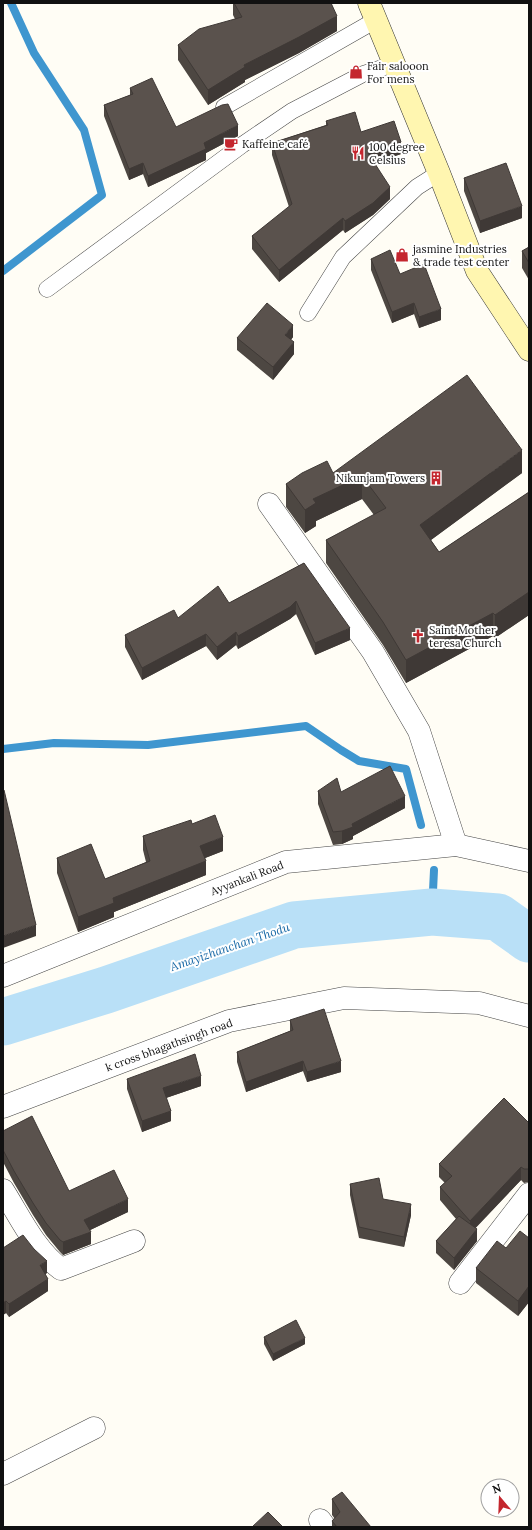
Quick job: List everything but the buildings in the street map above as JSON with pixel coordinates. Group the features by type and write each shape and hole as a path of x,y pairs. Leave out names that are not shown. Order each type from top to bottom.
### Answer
{"main road":[{"path":"372,11 439,173 477,271 529,350"}],"street":[{"path":"269,504 373,652 419,731 456,845"},
{"name":"Ayyankali Road","path":"3,976 286,862 456,845 529,861"},
{"name":"k cross bhagathsingh road","path":"3,1106 229,1021 344,998 479,1002 529,1016"},
{"path":"3,1190 41,1250 61,1269 134,1241"},
{"path":"460,1283 529,1194"},
{"path":"3,1474 94,1428"}],"lane":[{"path":"224,107 372,11"},
{"path":"47,289 242,144 292,111 363,74 394,64"},
{"path":"308,314 343,257 417,187 439,173"}],"waterway":[{"path":"3,271 102,195 84,130 34,53 11,3"},
{"path":"3,749 54,743 148,745 306,726 359,761 406,769 421,825"},
{"path":"432,912 434,870"},
{"name":"Amayizhanchan Thodu","path":"3,1022 106,990 294,925 432,912 498,917 529,939"}],"place":[{"name":"Fair salooon For mens","path":"356,72"},
{"name":"Kaffeine café","path":"231,144"},
{"name":"100 degree Celsius","path":"358,153"},
{"name":"jasmine Industries & trade test center","path":"402,255"},
{"name":"Nikunjam Towers","path":"436,478"},
{"name":"Saint Mother teresa Church","path":"418,636"}]}
